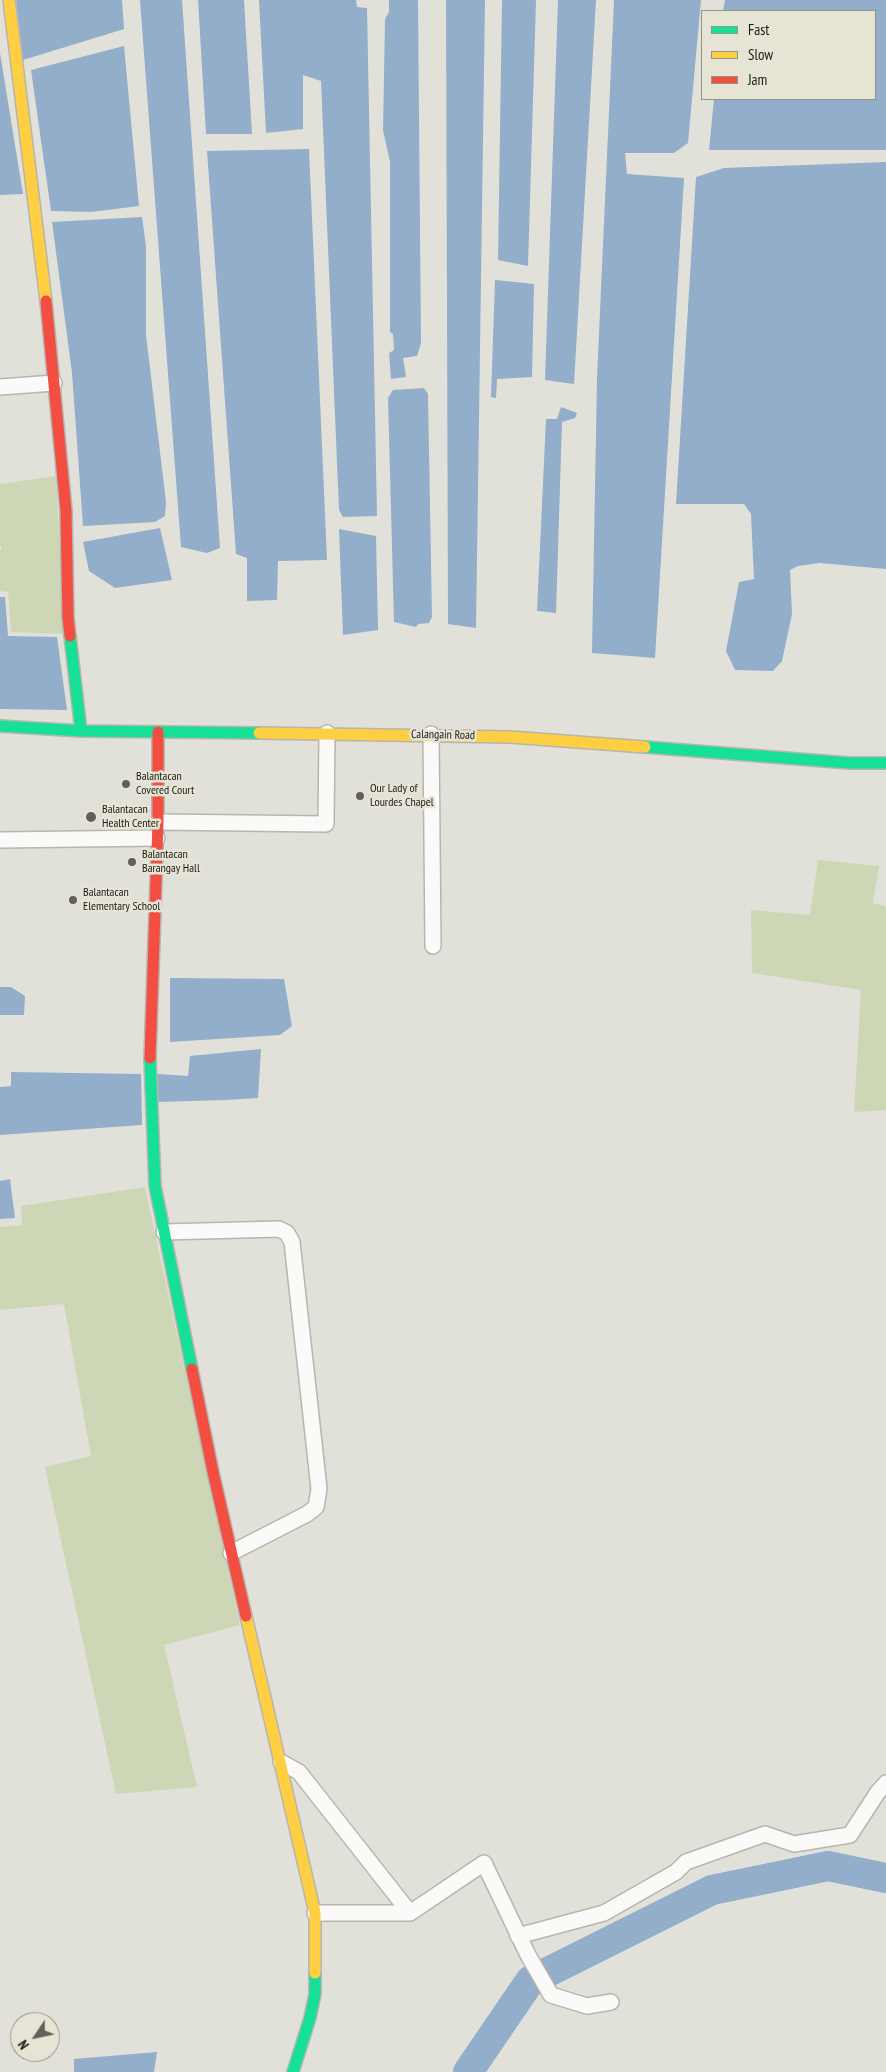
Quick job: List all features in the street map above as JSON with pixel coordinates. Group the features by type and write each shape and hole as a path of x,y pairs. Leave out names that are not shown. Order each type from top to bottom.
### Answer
{"street":[{"path":"9,0 54,382 66,510 68,617 81,731"},
{"path":"0,387 54,382"},
{"name":"Calangain Road","path":"0,726 81,731 431,734 510,737 849,763 886,763"},
{"path":"158,732 158,822 150,1056 155,1186 231,1553 281,1762 314,1913 315,1994 310,2018 293,2072"},
{"path":"158,822 326,824 327,733"},
{"path":"431,734 433,946"},
{"path":"0,840 157,838"},
{"path":"164,1232 279,1229 287,1233 292,1242 319,1489 316,1507 308,1514 231,1553"},
{"path":"281,1762 299,1772 410,1913"},
{"path":"518,1936 604,1913 676,1872 686,1862 766,1834 794,1844 850,1836 878,1792 886,1783"},
{"path":"314,1913 410,1913 484,1863 518,1936 550,1994 587,2006 611,2002"}],"green space":[{"path":"56,476 64,634 11,632 8,592 0,591 0,550 2,549 0,544 0,484"},
{"path":"818,860 879,866 873,903 886,906 886,1110 854,1112 861,990 752,973 751,910 810,915"},
{"path":"145,1187 240,1625 164,1645 197,1787 116,1794 45,1467 91,1456 64,1304 0,1310 0,1227 22,1225 21,1206"}],"water":[{"path":"16,0 122,0 124,29 23,60"},
{"path":"140,0 182,0 220,548 207,553 181,547"},
{"path":"198,0 244,0 252,134 206,134"},
{"path":"259,0 356,0 357,7 367,8 377,516 343,517 339,510 321,81 303,75 303,129 266,133"},
{"path":"389,0 418,0 421,343 417,356 403,358 406,377 391,379 389,353 394,350 393,334 390,332 390,162 383,130 385,19 389,12"},
{"path":"446,0 485,0 476,628 448,624"},
{"path":"502,0 536,0 528,266 498,260"},
{"path":"558,0 596,0 574,384 545,380"},
{"path":"614,0 701,0 688,143 674,153 625,153 627,174 684,178 655,658 592,653 597,378"},
{"path":"725,0 886,0 886,150 709,150 714,100 876,100 876,10 723,10"},
{"path":"124,46 139,206 91,212 51,211 31,70"},
{"path":"0,53 23,194 0,195"},
{"path":"309,149 327,560 278,561 277,600 247,601 247,558 236,554 207,151"},
{"path":"886,162 886,569 820,563 798,566 790,570 792,614 782,661 773,671 735,670 726,651 739,582 754,579 751,514 744,504 676,504 696,177 724,168"},
{"path":"142,217 146,246 146,335 166,502 165,516 155,522 83,526 72,373 52,222"},
{"path":"495,280 534,284 532,377 497,379 496,398 491,397"},
{"path":"424,388 428,394 432,617 429,623 418,624 416,627 394,622 388,398 393,390"},
{"path":"561,407 577,413 575,418 562,422 556,613 537,611 546,419 557,419"},
{"path":"160,528 172,580 115,588 89,571 83,542"},
{"path":"339,529 376,536 378,630 343,635"},
{"path":"0,597 5,597 8,636 57,637 67,710 0,709"},
{"path":"170,978 284,979 292,1026 280,1035 170,1042"},
{"path":"0,987 11,987 25,996 24,1015 0,1015"},
{"path":"261,1049 258,1098 157,1102 157,1074 188,1076 190,1056"},
{"path":"11,1072 141,1074 142,1125 0,1135 0,1087 11,1086"},
{"path":"10,1179 15,1218 0,1219 0,1181"},
{"path":"157,2052 154,2072 74,2072 74,2059"}],"waterway":[{"path":"468,2072 530,1981 712,1890 828,1866 886,1878"}],"traffic: fast":[{"path":"70,636 81,731"},
{"path":"0,726 81,731 259,733"},
{"path":"645,747 849,763 886,763"},
{"path":"150,1058 155,1186 192,1369"},
{"path":"293,2072 310,2018 315,1994 315,1973"}],"traffic: slow":[{"path":"9,0 46,301"},
{"path":"259,733 510,737 645,747"},
{"path":"246,1616 315,1913 315,1973"}],"traffic: jam":[{"path":"46,301 66,510 70,636"},
{"path":"150,1058 158,822 158,732"},
{"path":"192,1369 246,1616"}],"place":[{"name":"Balantacan Covered Court","path":"126,784"},
{"name":"Our Lady of Lourdes Chapel","path":"360,796"},
{"name":"Balantacan Health Center","path":"91,817"},
{"name":"Balantacan Barangay Hall","path":"132,862"},
{"name":"Balantacan Elementary School","path":"73,900"}]}
